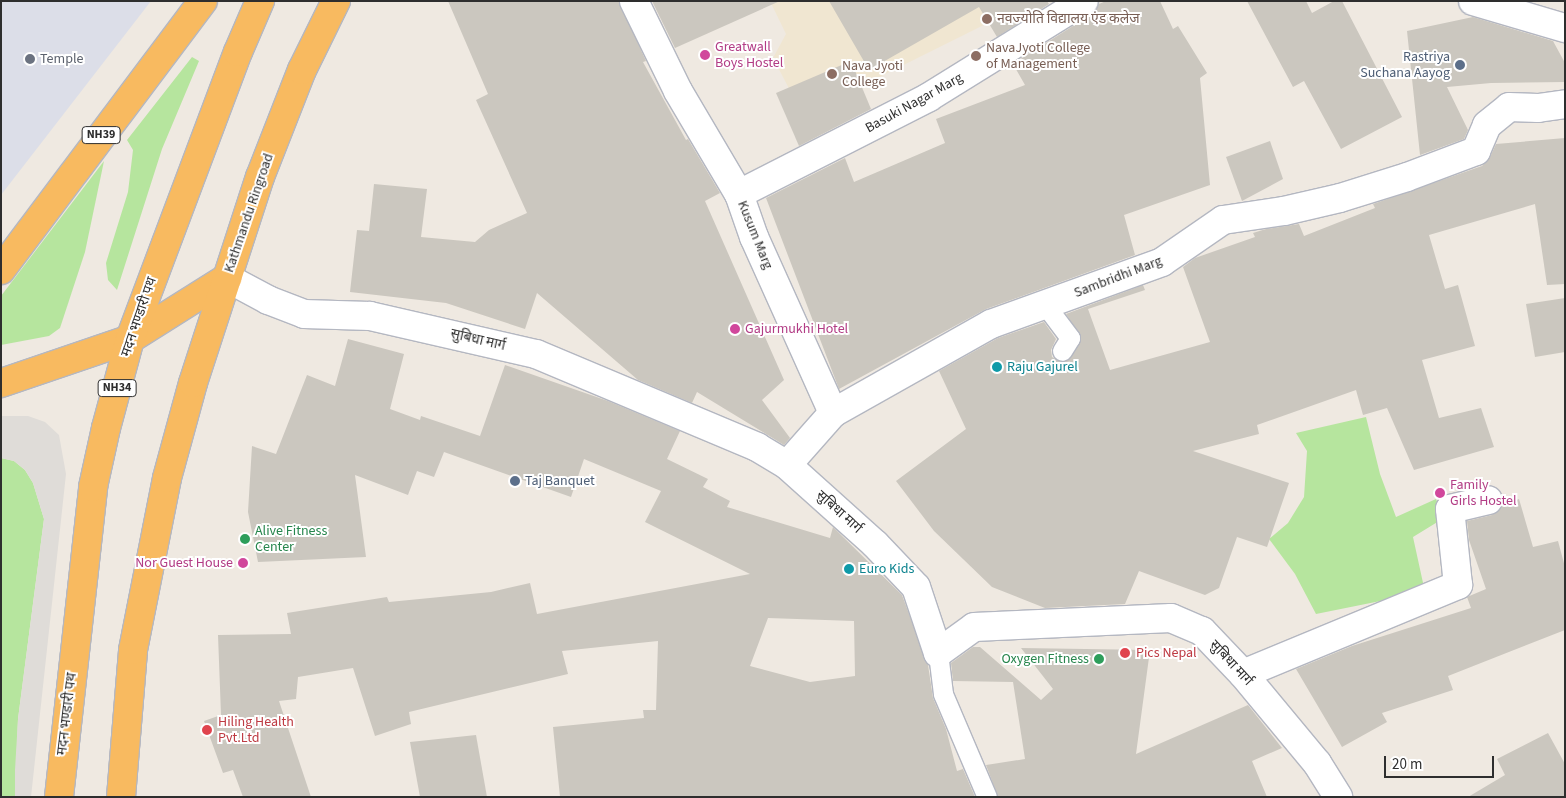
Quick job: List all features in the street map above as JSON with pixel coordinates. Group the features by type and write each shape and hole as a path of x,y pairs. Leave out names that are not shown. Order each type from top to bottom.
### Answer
{"highway":[{"name":"NH39","path":"1,270 203,1"},
{"name":"मदन भण्डारी पथ","path":"59,797 93,487 130,339 238,52 260,1"},
{"name":"Kathmandu Ringroad","path":"1,383 130,339 227,278 260,177 302,70 336,1"},
{"path":"121,797 133,650 167,478 227,278"}],"street":[{"name":"Kusum Marg","path":"634,1 678,90 739,194 754,237 833,413"},
{"name":"Basuki Nagar Marg","path":"739,194 929,97 1084,1"},
{"path":"1472,1 1565,28"},
{"name":"Sambridhi Marg","path":"833,413 991,324 1046,306 1162,262 1223,220 1284,211 1340,198 1476,151 1487,125 1510,106 1538,108 1565,104"},
{"name":"सुबिधा मार्ग","path":"227,278 268,300 304,314 370,316 536,354 644,397 757,447 786,465 875,544 916,587 938,652 974,627 1171,618 1202,631 1243,674 1317,763 1338,797"},
{"path":"786,465 833,413"},
{"path":"1243,674 1458,586 1450,509 1488,500"}],"lane":[{"path":"1046,306 1070,338 1062,351"},
{"path":"938,652 943,694 987,797"}],"shaded area":[{"path":"1,1 151,1 1,195"},
{"name":"Nava Jyoti College","path":"770,1 1008,1 1010,12 803,115 773,58 786,34"},
{"path":"1,416 28,416 45,422 59,435 66,474 31,797 15,797 15,770 18,719 44,519 33,483 25,470 14,461 1,458"}],"green space":[{"path":"192,57 199,61 162,149 117,290 108,280 106,263 128,192 133,150 127,140"},
{"path":"104,161 85,252 60,328 49,336 1,345 1,296"},
{"path":"1366,417 1380,474 1396,517 1436,499 1444,518 1413,537 1425,592 1316,614 1295,574 1269,539 1288,523 1304,497 1307,451 1296,433"},
{"path":"1,458 14,461 25,470 33,483 44,519 18,719 15,797 1,797"}],"building":[{"path":"448,1 619,1 646,61 643,62 686,140 688,139 720,193 705,201 784,380 762,400 790,438 784,445 697,392 692,403 638,380 537,293 525,329 446,303 350,292 357,230 369,231 374,184 427,189 421,237 475,242 489,230 527,213 476,100 488,94"},
{"path":"652,1 780,1 675,48"},
{"path":"829,1 1047,1 1049,4 997,37 979,7 869,70"},
{"path":"1106,1 1160,1 1173,29 1178,26 1207,73 1200,78 1210,185 1124,215 1135,255 986,309 839,389 766,198 845,158 854,182 945,143 936,119 1025,85 1013,64 1092,14 1099,4"},
{"path":"1247,1 1306,1 1312,13 1334,1 1342,1 1402,117 1341,149 1304,81 1293,87"},
{"path":"1473,17 1553,41 1565,63 1565,82 1491,83 1447,87 1468,130 1464,139 1420,155 1407,31"},
{"path":"851,61 871,109 799,146 776,93"},
{"path":"1565,138 1565,284 1547,285 1535,204 1429,235 1445,289 1458,285 1475,346 1422,360 1439,418 1481,408 1494,447 1414,470 1387,408 1363,415 1356,390 1257,425 1259,434 1193,451 1289,483 1267,547 1237,537 1219,588 1205,595 1139,571 1125,604 1045,608 992,587 934,531 896,481 966,429 939,371 998,338 1044,322 1056,339 1051,350 1052,357 1061,362 1067,361 1081,338 1066,314 1143,285 1145,290 1088,309 1110,370 1210,342 1183,267 1195,258 1255,237 1253,233 1266,229 1299,224 1304,236 1375,208 1373,204 1482,166 1490,157 1496,144"},
{"path":"1270,141 1283,179 1242,201 1226,157"},
{"path":"1565,298 1565,352 1535,357 1526,304"},
{"path":"348,339 404,354 390,409 420,420 421,416 480,436 505,365 608,401 680,431 667,459 708,479 703,487 730,501 727,507 830,538 833,527 902,595 928,665 933,698 946,729 957,771 963,769 975,797 560,797 553,727 644,718 643,710 656,710 658,641 562,651 568,674 409,712 411,724 375,736 353,668 298,677 296,699 279,701 311,797 243,797 233,770 223,773 204,721 221,715 218,635 291,634 287,613 387,597 389,602 491,592 530,583 537,614 750,574 645,522 661,491 584,459 571,497 444,452 434,477 417,471 408,495 355,475 366,557 258,562 248,512 252,446 276,454 307,375 335,386","holes":["768,618 854,621 855,676 810,682 750,666"]},
{"path":"1519,499 1533,547 1558,541 1565,567 1565,630 1448,676 1453,690 1382,713 1387,722 1342,747 1296,669 1352,646 1471,608 1467,597 1486,589 1469,540 1467,521 1492,515 1503,505"},
{"path":"973,647 980,647 1041,700 1053,689 1021,648 1150,650 1136,754 1248,705 1282,748 1252,761 1267,797 998,797 986,765 1025,759 1013,682 953,681 951,663"},
{"path":"1548,733 1565,764 1565,797 1468,797 1505,775 1497,759"},
{"path":"476,735 487,797 420,797 410,742"}],"place":[{"name":"नवज्योति विद्यालय एंड कलेज","path":"987,19"},
{"name":"Greatwall Boys Hostel","path":"705,55"},
{"name":"NavaJyoti College of Management","path":"976,56"},
{"name":"Temple","path":"30,59"},
{"name":"Rastriya Suchana Aayog","path":"1460,65"},
{"name":"Nava Jyoti College","path":"832,74"},
{"name":"Gajurmukhi Hotel","path":"735,329"},
{"name":"Raju Gajurel","path":"997,367"},
{"name":"Taj Banquet","path":"515,481"},
{"name":"Family Girls Hostel","path":"1440,493"},
{"name":"Alive Fitness Center","path":"245,539"},
{"name":"Nor Guest House","path":"243,563"},
{"name":"Euro Kids","path":"849,569"},
{"name":"Pics Nepal","path":"1125,653"},
{"name":"Oxygen Fitness","path":"1099,659"},
{"name":"Hiling Health Pvt.Ltd","path":"207,730"}]}
